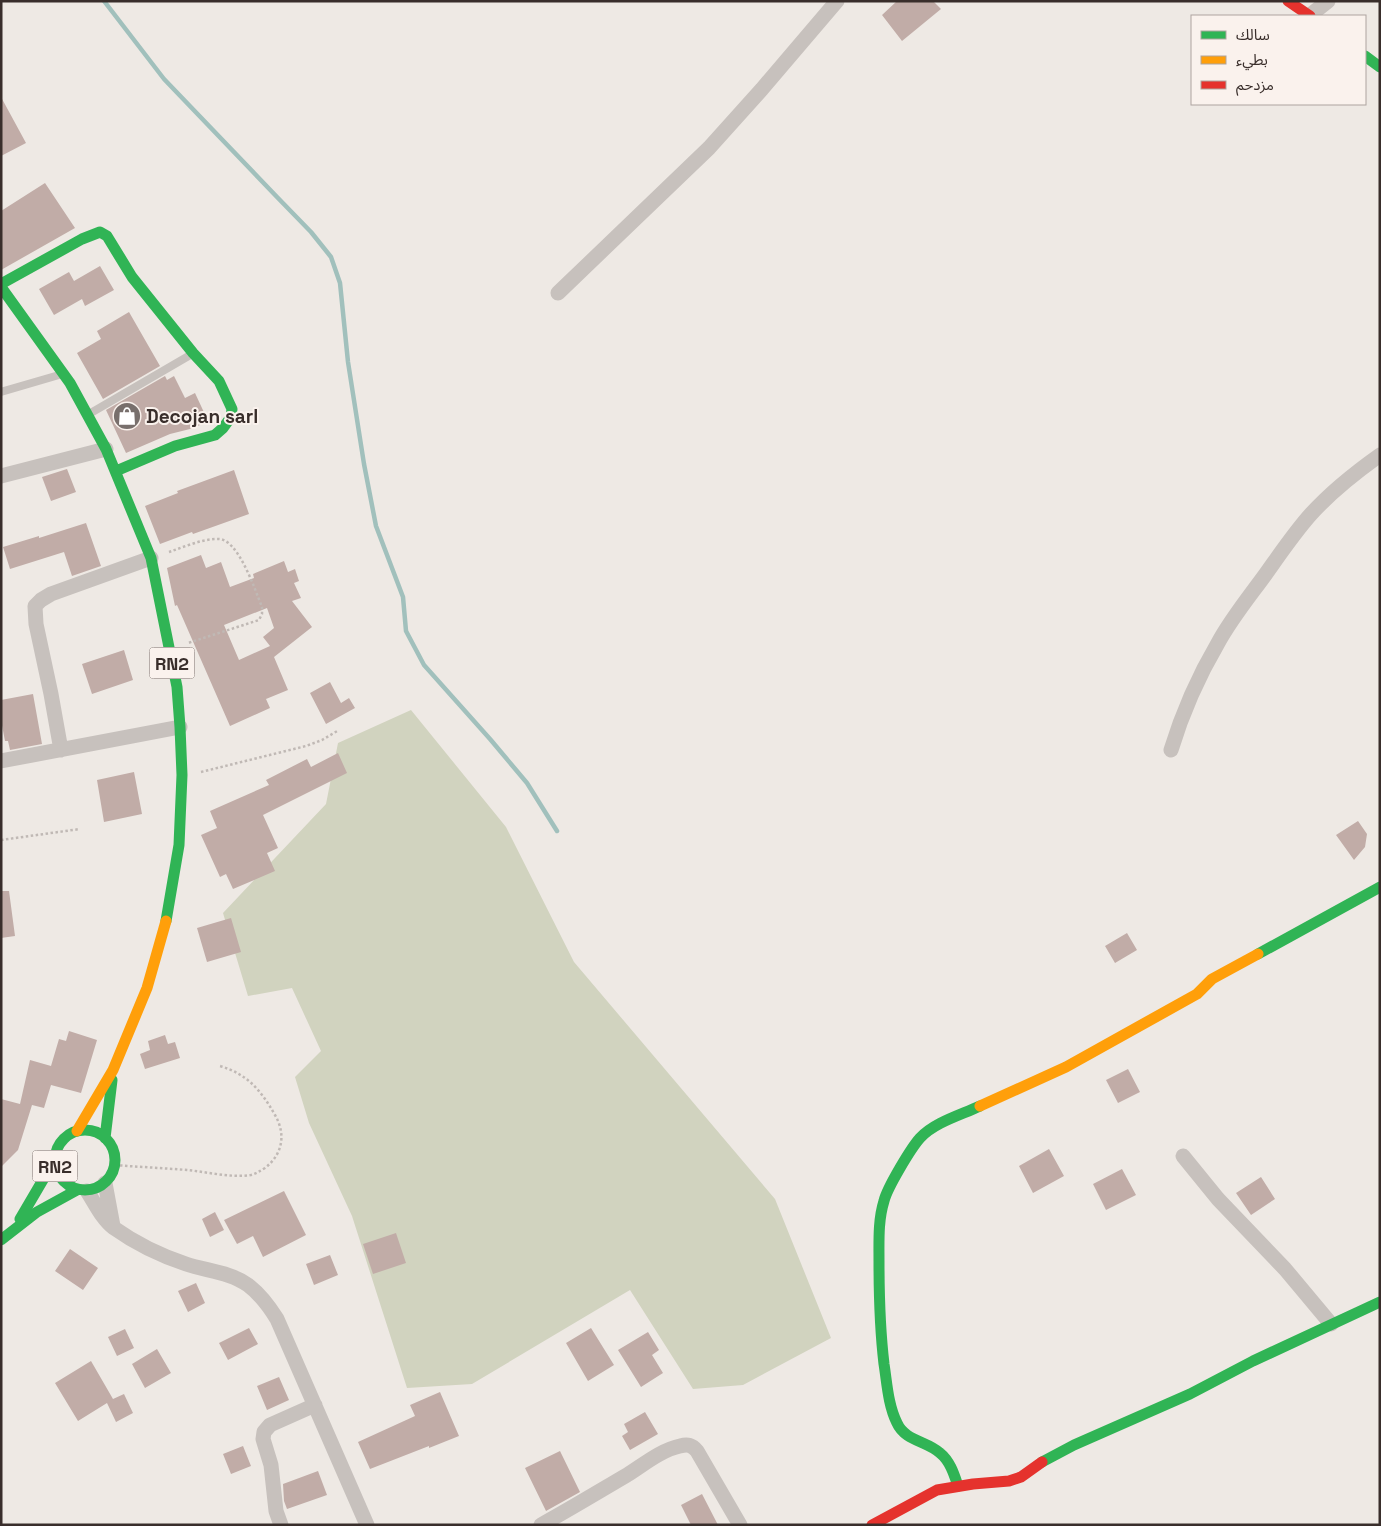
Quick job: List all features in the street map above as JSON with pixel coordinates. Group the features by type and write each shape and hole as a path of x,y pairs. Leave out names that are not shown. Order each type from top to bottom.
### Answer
{"street":[{"path":"558,293 709,148 762,89 836,1"},
{"path":"1288,1 1308,15"},
{"path":"1310,15 1328,1"},
{"path":"1366,57 1380,67"},
{"path":"1,286 82,239 100,232 107,236 132,277 193,353 219,381 232,409 231,417 215,435 175,446 116,471"},
{"name":"RN2","path":"1,286 63,374 88,414 116,471 151,558 177,687 182,775 179,845 168,915 148,988 113,1070 77,1131"},
{"path":"1,476 106,449"},
{"path":"1170,750 1186,707 1209,659 1218,642 1254,590 1312,513 1352,476 1380,455"},
{"path":"61,750 36,624 35,606 51,594 151,558"},
{"path":"1,761 180,727"},
{"path":"958,1486 946,1459 939,1452 911,1439 896,1424 884,1360 879,1285 882,1209 888,1191 916,1144 925,1133 933,1128 1045,1078 1141,1026 1197,994 1212,979 1380,887"},
{"name":"RN2","path":"105,1138 113,1070"},
{"name":"RN2","path":"17,1225 54,1161 60,1142 67,1135 87,1130 97,1132 105,1138"},
{"path":"105,1138 112,1146 115,1155 115,1165"},
{"path":"1183,1156 1228,1210 1292,1277 1331,1324"},
{"name":"RN2","path":"54,1161 56,1171 61,1179 68,1186 82,1191"},
{"name":"RN2","path":"1,1240 17,1225 46,1206 82,1191 97,1189 112,1175 115,1165"},
{"path":"105,1183 114,1227"},
{"path":"82,1191 114,1227 151,1249 186,1264 228,1275 246,1284 258,1293 278,1319 367,1525"},
{"path":"872,1524 937,1490 1021,1478 1048,1459 1074,1445 1190,1394 1253,1361 1380,1302"},
{"path":"281,1525 276,1511 272,1465 263,1439 264,1432 270,1425 315,1405"},
{"path":"540,1525 658,1456 679,1446 687,1445 693,1446 697,1451 740,1525"}],"lane":[{"path":"88,414 193,353"},
{"path":"1,392 63,374"}],"path":[{"path":"151,558 192,544 219,538 228,541 236,550 262,607 262,614 259,620 169,650"},
{"path":"182,775 210,771 306,746 322,740 339,730"},
{"path":"1,840 80,829"},
{"path":"115,1165 238,1176 258,1172 271,1163 278,1155 282,1143 282,1130 276,1117 246,1078 220,1066"}],"green space":[{"path":"411,710 506,827 574,962 775,1199 831,1338 743,1385 693,1389 630,1290 472,1384 407,1388 352,1216 309,1123 295,1077 321,1051 292,988 248,996 223,913 326,804 338,743"}],"building":[{"path":"897,1 933,1 941,9 902,41 882,15"},
{"path":"1,97 26,143 1,156"},
{"path":"45,183 75,228 1,270 1,211"},
{"path":"100,266 114,290 85,306 82,299 54,315 39,289 69,272 74,281"},
{"path":"129,312 160,366 103,399 77,353 101,339 97,331"},
{"path":"165,376 167,380 174,376 185,398 195,393 208,421 194,428 170,434 126,453 106,410"},
{"path":"67,469 76,492 51,501 42,477"},
{"path":"234,470 249,514 160,544 145,506 178,493 177,491"},
{"path":"86,523 101,566 72,576 64,552 10,569 3,547"},
{"path":"201,555 206,568 221,562 230,587 254,578 253,574 284,561 288,572 295,569 299,581 294,583 301,598 292,601 312,627 274,657 288,690 266,699 270,708 230,726 177,605 175,606 167,568","holes":["267,608 274,628 263,637 270,646 239,660 224,625"]},
{"path":"124,650 133,680 92,694 82,664"},
{"path":"330,682 341,703 349,698 355,708 326,724 310,693"},
{"path":"33,694 42,744 10,750 8,741 5,741 1,720 1,700"},
{"path":"338,753 347,773 263,815 278,848 267,853 275,871 233,889 226,874 220,877 201,835 217,828 210,811 269,785 266,780 307,759 311,767"},
{"path":"134,772 142,814 104,822 97,780"},
{"path":"1358,821 1367,834 1365,847 1354,860 1336,835"},
{"path":"1,891 9,891 15,936 1,938"},
{"path":"231,918 241,952 207,962 197,928"},
{"path":"1127,933 1137,950 1115,963 1105,946"},
{"path":"69,1031 97,1040 81,1093 51,1085 44,1108 32,1105 18,1150 1,1167 1,1099 20,1104 30,1060 51,1066 59,1039 66,1041"},
{"path":"165,1035 168,1044 175,1042 180,1058 145,1069 140,1054 150,1050 148,1041"},
{"path":"1128,1069 1140,1092 1118,1103 1106,1080"},
{"path":"1049,1149 1064,1176 1033,1193 1019,1166"},
{"path":"1122,1169 1136,1195 1106,1210 1093,1184"},
{"path":"1261,1177 1275,1199 1251,1215 1236,1193"},
{"path":"284,1191 306,1235 263,1257 253,1236 237,1244 224,1220"},
{"path":"215,1212 224,1230 210,1237 202,1219"},
{"path":"396,1233 406,1263 373,1274 363,1244"},
{"path":"70,1249 98,1268 83,1290 55,1271"},
{"path":"330,1255 338,1275 314,1285 306,1264"},
{"path":"196,1283 205,1303 188,1312 178,1291"},
{"path":"249,1328 258,1344 228,1360 219,1343"},
{"path":"591,1328 614,1365 588,1381 566,1343"},
{"path":"125,1329 134,1348 117,1356 108,1337"},
{"path":"648,1332 659,1350 652,1355 663,1373 641,1387 618,1350"},
{"path":"157,1349 171,1373 145,1388 132,1364"},
{"path":"91,1361 113,1399 124,1394 133,1413 116,1422 107,1403 78,1421 55,1383"},
{"path":"279,1377 289,1400 267,1410 257,1386"},
{"path":"440,1392 459,1436 370,1469 358,1442 415,1416 410,1405"},
{"path":"645,1412 658,1434 630,1450 622,1436 628,1432 624,1424"},
{"path":"243,1446 251,1466 231,1474 223,1454"},
{"path":"560,1451 580,1492 546,1511 525,1468"},
{"path":"318,1471 327,1495 287,1509 284,1501 283,1484"},
{"path":"702,1494 718,1525 691,1525 681,1505"}],"waterway":[{"path":"104,1 164,79 311,232 331,257 340,283 348,362 376,526 403,597 406,631 424,665 527,783 557,831"}],"traffic: fast":[{"path":"1366,57 1380,67"},
{"path":"1,284 82,239 100,232 107,236 132,277 193,353 219,381 232,409 231,417 215,435 175,446 116,471"},
{"path":"1,287 70,383 106,449 151,558 177,687 182,775 179,845 166,921"},
{"path":"1258,954 1380,887"},
{"path":"105,1138 112,1080"},
{"path":"958,1486 951,1468 943,1456 935,1449 905,1434 897,1423 892,1409 887,1386 882,1338 879,1287 879,1231 886,1195 900,1168 920,1138 941,1123 980,1106"},
{"path":"79,1130 91,1130 102,1135 110,1143 115,1154 115,1160 113,1172 102,1185 91,1190 79,1190 68,1185 60,1177 55,1166 55,1154 60,1143 68,1135 79,1130"},
{"path":"20,1219 54,1161"},
{"path":"1,1240 37,1212 77,1190"},
{"path":"1042,1462 1074,1445 1190,1394 1253,1361 1380,1302"}],"traffic: slow":[{"path":"77,1131 113,1070 147,988 166,921"},
{"path":"980,1106 1066,1067 1197,994 1212,979 1258,954"}],"traffic: jam":[{"path":"1288,1 1309,15"},
{"path":"872,1525 937,1490 1009,1481 1021,1477 1042,1462"}],"place":[{"name":"Decojan sarl","path":"127,416"}]}
